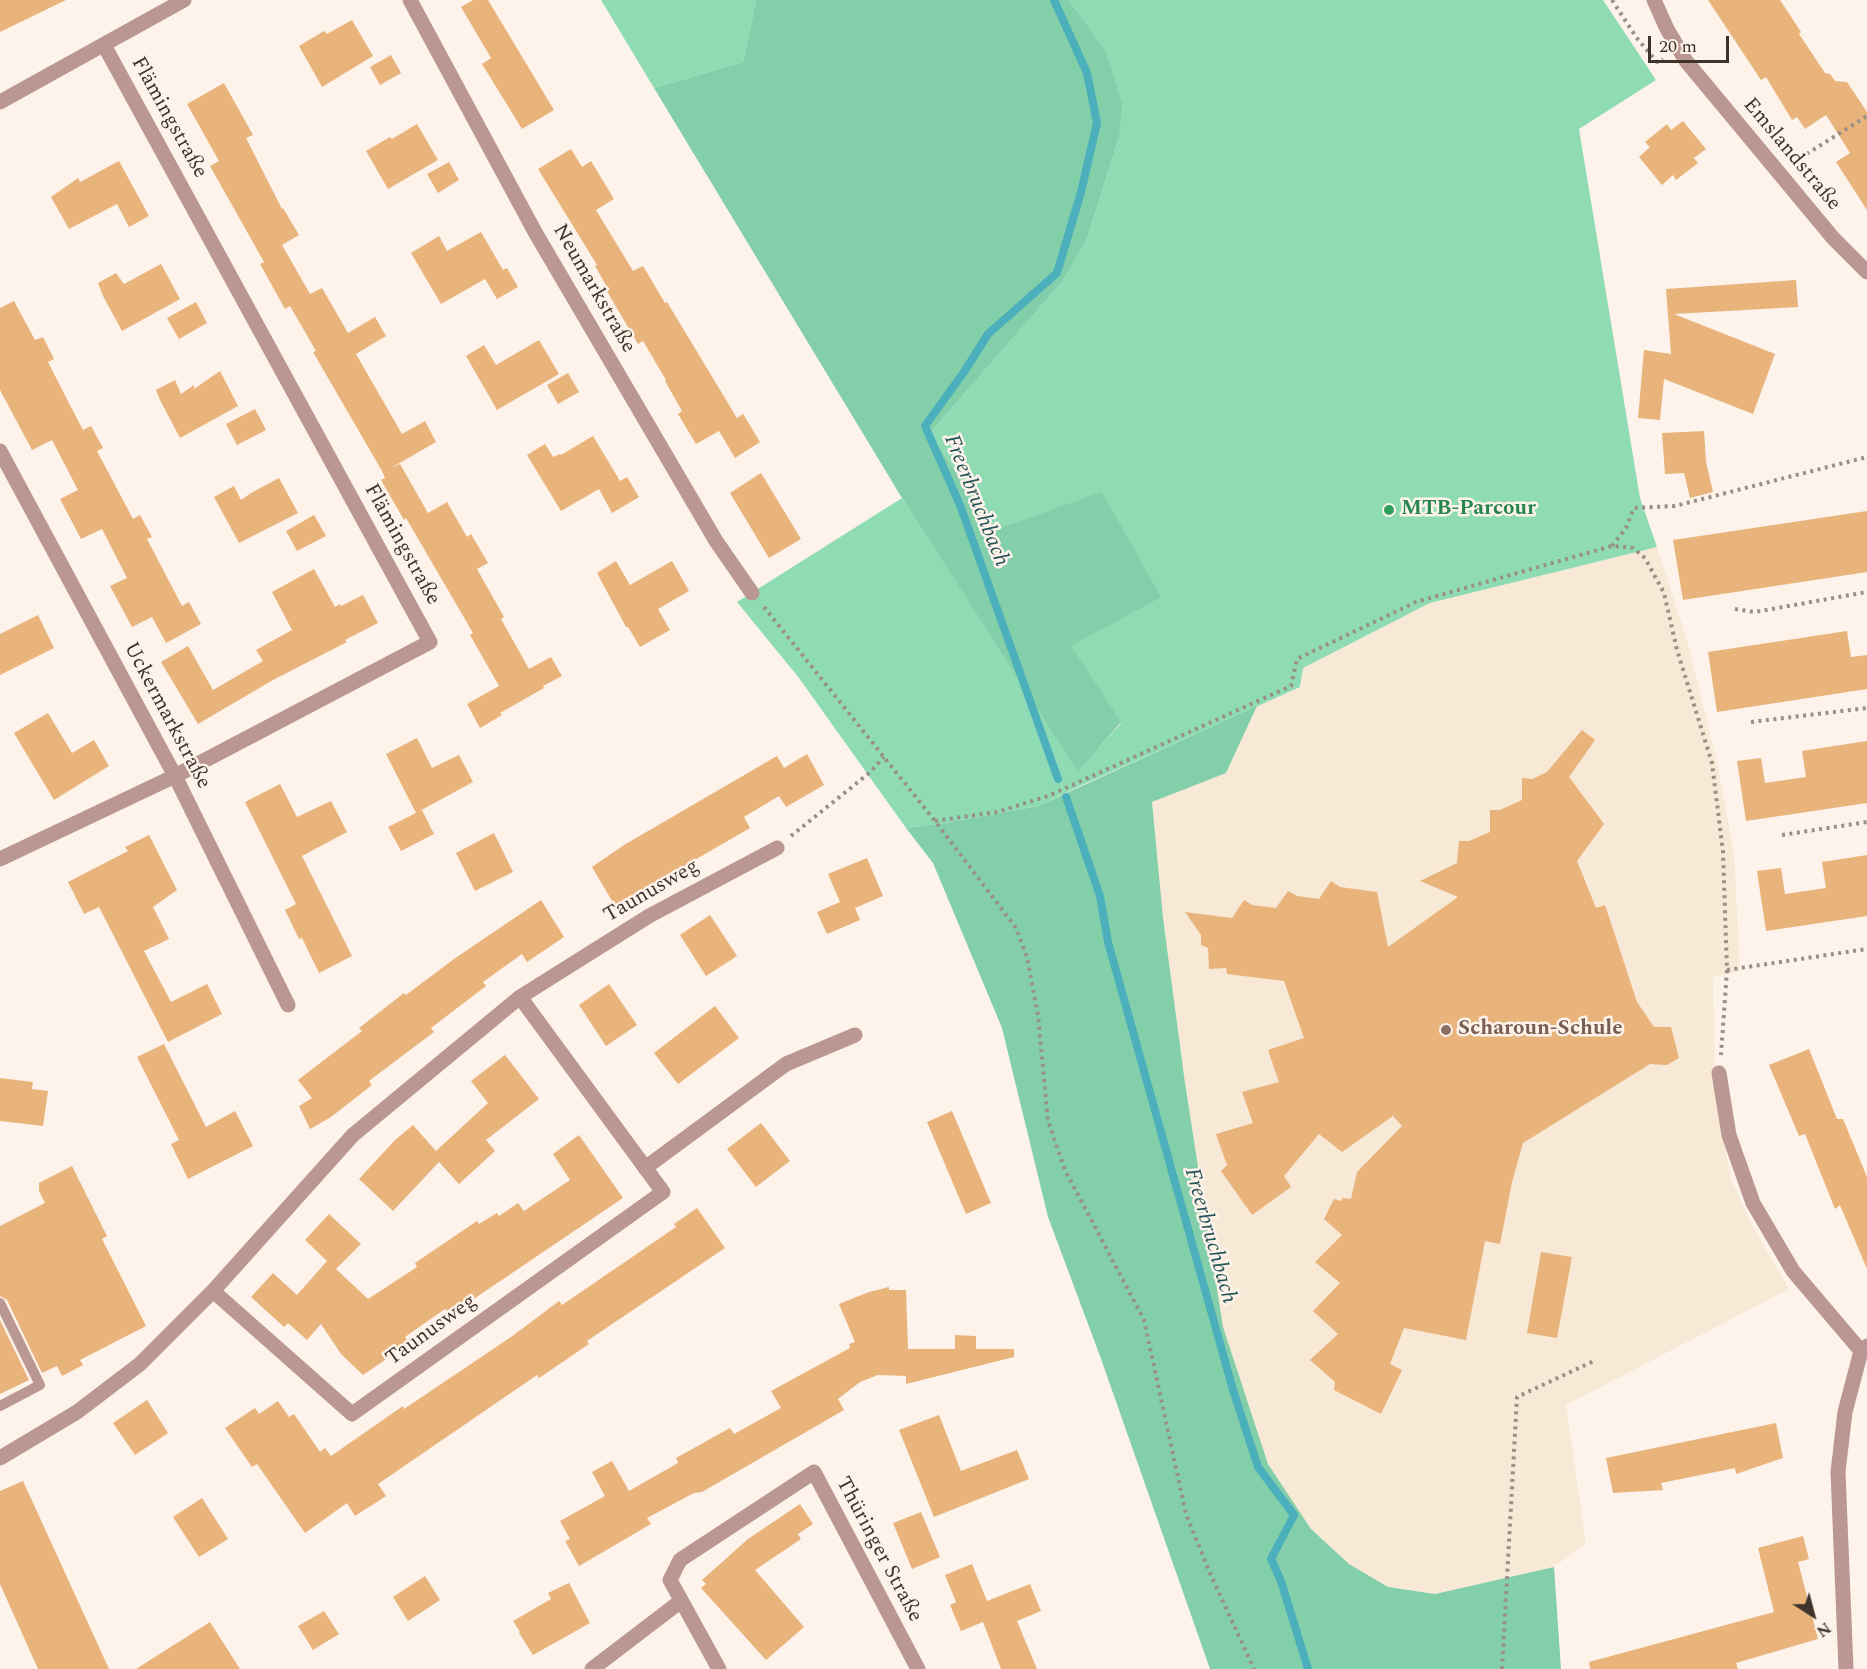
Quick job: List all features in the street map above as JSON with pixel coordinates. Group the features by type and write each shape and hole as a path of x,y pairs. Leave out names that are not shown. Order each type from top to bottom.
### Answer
{"street":[{"path":"0,102 184,0"},
{"name":"Neumarkstraße","path":"410,0 535,232 717,541 752,593"},
{"name":"Emslandstraße","path":"1654,0 1683,55 1833,238 1867,272"},
{"name":"Flämingstraße","path":"0,859 175,776 430,642 104,45"},
{"name":"Uckermarkstraße","path":"0,451 175,776 288,1005"},
{"name":"Taunusweg","path":"0,1458 77,1412 140,1364 213,1291 353,1136 520,997 649,916 777,848"},
{"name":"Taunusweg","path":"213,1291 352,1414 663,1192 520,997"},
{"path":"645,1168 786,1064 855,1035"},
{"path":"1719,1073 1729,1135 1753,1203 1793,1271 1864,1349 1845,1412 1838,1472 1846,1669"},
{"name":"Thüringer Straße","path":"719,1669 670,1580 680,1560 814,1472 918,1669"},
{"path":"592,1669 681,1601"}],"lane":[{"path":"0,1303 40,1385 0,1406"}],"path":[{"path":"1612,0 1636,37 1657,62 1683,55"},
{"path":"1778,173 1867,116"},
{"path":"1612,546 1626,528 1634,508 1675,506 1867,457"},
{"path":"935,821 997,812 1048,796 1291,686 1297,658 1416,602 1612,546 1633,548 1645,558 1664,593 1677,651 1712,764 1723,852 1727,970 1719,1073"},
{"path":"1735,609 1755,612 1867,592"},
{"path":"752,593 935,821 1016,928 1027,957 1038,1015 1048,1121 1065,1170 1144,1320 1186,1514 1209,1571 1254,1669"},
{"path":"1751,722 1867,708"},
{"path":"777,848 868,774 884,757"},
{"path":"1782,835 1867,822"},
{"path":"1727,970 1867,949"},
{"path":"1502,1669 1517,1397 1596,1360"}],"shaded area":[{"name":"Scharoun-Schule","path":"1657,547 1687,640 1717,762 1734,853 1740,971 1713,977 1715,1089 1731,1179 1751,1223 1789,1289 1566,1405 1586,1543 1554,1567 1435,1594 1387,1587 1349,1564 1311,1529 1268,1464 1223,1327 1185,1083 1163,918 1152,802 1226,773 1257,706 1300,687 1303,668 1430,603"}],"green space":[{"path":"601,0 756,0 743,62 654,88"},
{"path":"756,0 1069,0 1105,49 1122,104 1119,137 1087,239 1062,282 930,433 994,530 1102,492 1161,597 1071,646 1121,722 1078,772 902,498 654,88 743,62"},
{"path":"1069,0 1603,0 1656,80 1579,129 1640,498 1657,547 1430,603 1303,668 1300,687 1038,806 906,828 799,678 737,602 902,498 1078,771 1121,723 1070,646 1102,493 994,530 930,433 1062,282 1087,239 1119,137 1105,49"},
{"path":"1257,706 1226,773 1152,802 1163,918 1185,1083 1223,1327 1268,1464 1311,1529 1349,1564 1388,1587 1435,1594 1554,1567 1561,1669 1210,1669 1100,1356 1048,1217 1002,1028 933,863 906,828 1038,806"}],"building":[{"path":"0,0 66,0 0,32"},
{"path":"473,0 488,0 554,110 522,129 482,64 491,58 461,7"},
{"path":"1708,0 1780,0 1825,73 1830,74 1835,81 1847,82 1867,112 1867,210 1836,162 1850,153 1826,115 1805,129 1797,117 1792,120 1766,77 1761,80"},
{"path":"352,20 373,56 322,87 299,46 324,31 327,34"},
{"path":"391,55 401,73 380,85 370,67"},
{"path":"224,83 253,135 246,138 282,209 299,235 282,245 310,294 322,288 348,333 375,317 386,336 356,354 402,434 425,421 436,442 391,468 400,464 428,513 447,502 467,537 471,534 488,563 477,569 504,617 501,619 529,669 551,657 562,676 500,713 502,715 480,728 467,704 499,686 470,635 473,633 406,518 404,520 381,480 385,478 382,471 313,352 316,351 290,306 285,309 260,264 264,262 210,166 219,161 187,104"},
{"path":"1683,121 1706,149 1694,158 1698,163 1676,180 1673,175 1662,185 1639,157 1650,147 1645,142 1667,124 1671,130"},
{"path":"417,124 438,160 388,189 366,151"},
{"path":"571,149 582,167 591,161 614,199 596,210 633,271 643,266 737,418 743,414 760,442 735,458 719,431 696,444 678,414 682,411 666,380 643,341 638,344 605,288 607,287 595,266 597,265 538,169"},
{"path":"119,161 149,216 129,227 117,204 69,229 51,197 78,178 80,182"},
{"path":"449,162 459,180 438,193 427,174"},
{"path":"481,232 503,270 507,268 518,287 497,299 485,279 441,304 411,253 439,236 447,251"},
{"path":"161,264 180,299 122,331 98,283 116,273 124,284"},
{"path":"1796,280 1798,307 1674,314 1775,354 1753,414 1664,379 1660,420 1638,418 1644,350 1671,354 1666,289"},
{"path":"14,301 35,340 43,337 54,359 48,362 72,409 83,430 91,426 103,448 97,451 133,519 140,515 152,537 147,539 182,606 189,602 201,624 166,643 152,617 132,627 110,586 127,578 102,529 81,539 60,499 78,490 52,440 32,450 0,390 0,308"},
{"path":"196,302 207,323 179,339 167,318"},
{"path":"539,340 559,374 497,410 466,356 484,345 496,365"},
{"path":"220,371 238,406 180,438 156,390 175,380 181,394 194,385 194,389"},
{"path":"568,373 579,392 558,404 547,385"},
{"path":"255,409 266,430 237,445 226,424"},
{"path":"1704,431 1706,462 1713,492 1690,498 1684,473 1665,474 1662,433"},
{"path":"593,436 620,481 627,477 639,497 612,513 599,489 561,511 527,455 545,444 553,457 561,455"},
{"path":"761,473 801,539 769,558 730,493"},
{"path":"279,478 298,513 239,543 214,497 234,486 241,500"},
{"path":"1867,511 1867,572 1683,600 1673,540"},
{"path":"314,515 326,536 297,551 286,531"},
{"path":"616,561 630,585 672,561 689,591 658,609 670,630 640,647 626,627 597,573"},
{"path":"314,569 335,607 363,595 378,623 198,724 161,662 188,646 213,690 263,661 256,650 292,630 272,592"},
{"path":"38,615 54,648 0,675 0,634"},
{"path":"1847,631 1851,657 1867,655 1867,689 1717,712 1708,652"},
{"path":"48,713 72,753 94,740 109,766 54,800 14,733"},
{"path":"1582,730 1595,740 1569,777 1604,824 1577,861 1596,908 1605,905 1637,1002 1654,1027 1671,1027 1679,1058 1667,1065 1650,1064 1523,1143 1512,1182 1500,1244 1485,1241 1466,1340 1404,1328 1390,1364 1402,1370 1381,1414 1334,1390 1335,1382 1310,1360 1338,1334 1313,1311 1340,1283 1315,1262 1342,1235 1324,1219 1334,1199 1342,1201 1342,1198 1351,1199 1357,1172 1402,1126 1393,1116 1342,1152 1319,1134 1284,1176 1291,1187 1252,1215 1221,1171 1227,1165 1216,1134 1253,1123 1242,1092 1279,1082 1268,1050 1304,1038 1284,981 1227,974 1226,968 1209,969 1208,948 1201,945 1201,935 1185,912 1232,918 1244,900 1252,905 1276,908 1288,891 1297,896 1319,899 1331,881 1340,887 1377,892 1388,947 1458,897 1420,881 1457,863 1459,841 1469,841 1490,832 1490,810 1500,810 1522,800 1522,778 1532,779 1547,772"},
{"path":"417,738 432,768 459,755 473,782 416,813 386,754"},
{"path":"1867,741 1867,803 1746,821 1737,761 1761,758 1765,783 1806,777 1802,751"},
{"path":"807,754 824,785 786,807 779,796 744,817 750,828 615,906 592,867 624,845 777,756 784,768"},
{"path":"280,784 297,817 331,801 347,832 302,856 352,956 319,973 285,910 296,904 245,802"},
{"path":"422,810 434,834 401,851 388,827"},
{"path":"494,833 513,872 475,891 456,853"},
{"path":"149,835 177,890 153,907 169,939 144,951 171,1002 207,984 222,1014 168,1042 99,907 84,914 68,882 128,851 125,847"},
{"path":"1867,855 1867,916 1766,931 1757,871 1781,868 1785,894 1826,888 1822,862"},
{"path":"867,858 883,896 855,908 860,920 827,934 817,912 840,902 828,874"},
{"path":"541,900 564,937 527,962 522,954 483,982 486,986 431,1028 434,1032 369,1081 372,1085 331,1117 310,1129 299,1106 312,1098 298,1080 362,1031 359,1028 404,993 406,995 454,959"},
{"path":"710,915 737,956 706,976 680,935"},
{"path":"609,984 637,1025 606,1046 579,1005"},
{"path":"715,1006 739,1038 678,1084 654,1053"},
{"path":"164,1044 206,1127 235,1111 253,1146 188,1179 171,1144 179,1140 137,1057"},
{"path":"1809,1049 1837,1119 1843,1119 1867,1177 1867,1269 1840,1205 1835,1209 1805,1134 1799,1136 1769,1065"},
{"path":"505,1055 539,1099 486,1140 495,1151 459,1184 439,1162 393,1211 359,1179 395,1140 413,1125 436,1151 488,1103 471,1081"},
{"path":"0,1078 33,1082 32,1089 48,1091 43,1126 0,1121"},
{"path":"952,1111 991,1203 966,1214 927,1122"},
{"path":"761,1123 790,1161 756,1187 727,1149"},
{"path":"579,1135 623,1198 450,1315 445,1309 405,1337 410,1343 363,1375 341,1354 321,1324 307,1340 288,1323 284,1327 251,1297 273,1273 297,1295 327,1261 305,1240 329,1214 361,1244 336,1269 368,1299 417,1267 415,1263 477,1221 479,1224 497,1213 499,1216 518,1203 524,1211 570,1180 553,1154"},
{"path":"72,1166 107,1236 102,1239 146,1326 80,1360 83,1365 62,1376 57,1366 42,1373 7,1300 0,1296 0,1226 45,1203 39,1191 39,1183"},
{"path":"697,1208 725,1248 587,1341 589,1344 539,1378 537,1375 378,1484 386,1496 355,1516 347,1503 305,1533 257,1464 252,1467 225,1428 255,1408 259,1414 278,1401 289,1417 294,1414 320,1452 325,1448 331,1456 403,1406 404,1409 511,1337 559,1301 562,1305 676,1227 674,1224"},
{"path":"1541,1252 1572,1257 1557,1338 1527,1333"},
{"path":"889,1287 889,1290 906,1290 908,1349 955,1349 955,1335 976,1336 976,1349 1014,1349 1014,1357 906,1384 906,1376 878,1375 860,1382 838,1399 844,1410 702,1492 694,1493 647,1518 651,1524 579,1566 565,1541 570,1539 560,1521 605,1496 592,1472 612,1461 629,1491 678,1463 676,1458 730,1428 734,1434 781,1408 771,1391 850,1348 849,1344 855,1342 839,1304"},
{"path":"0,1320 29,1380 0,1394"},
{"path":"147,1400 168,1433 135,1455 113,1423"},
{"path":"939,1415 961,1471 1017,1450 1029,1479 934,1517 899,1430"},
{"path":"1776,1423 1783,1458 1736,1474 1735,1468 1661,1483 1663,1490 1613,1493 1606,1458"},
{"path":"23,1481 109,1669 38,1669 0,1584 0,1491"},
{"path":"202,1498 228,1539 199,1557 173,1517"},
{"path":"800,1504 813,1524 798,1534 801,1539 755,1570 804,1627 766,1660 701,1588 706,1584 702,1580 748,1539"},
{"path":"921,1512 940,1557 912,1569 893,1523"},
{"path":"1803,1536 1809,1559 1798,1562 1818,1639 1736,1663 1738,1669 1590,1669 1589,1662 1774,1612 1758,1548"},
{"path":"972,1564 987,1601 1030,1584 1041,1611 1017,1621 1037,1669 1001,1669 983,1622 961,1631 950,1605 956,1602 945,1575"},
{"path":"425,1576 440,1600 408,1621 393,1597"},
{"path":"569,1583 590,1623 533,1655 513,1621 551,1599 548,1593"},
{"path":"324,1611 339,1634 313,1650 298,1626"},
{"path":"210,1622 240,1669 136,1669"}],"waterway":[{"name":"Freerbruchbach","path":"1054,0 1087,73 1097,123 1081,192 1057,273 988,334 925,426 960,505 1058,779"},
{"name":"Freerbruchbach","path":"1066,797 1100,896 1108,942 1233,1390 1258,1467 1294,1515 1271,1559 1281,1581 1308,1669"}],"place":[{"name":"MTB-Parcour","path":"1389,510"},
{"name":"Scharoun-Schule","path":"1446,1030"}]}
